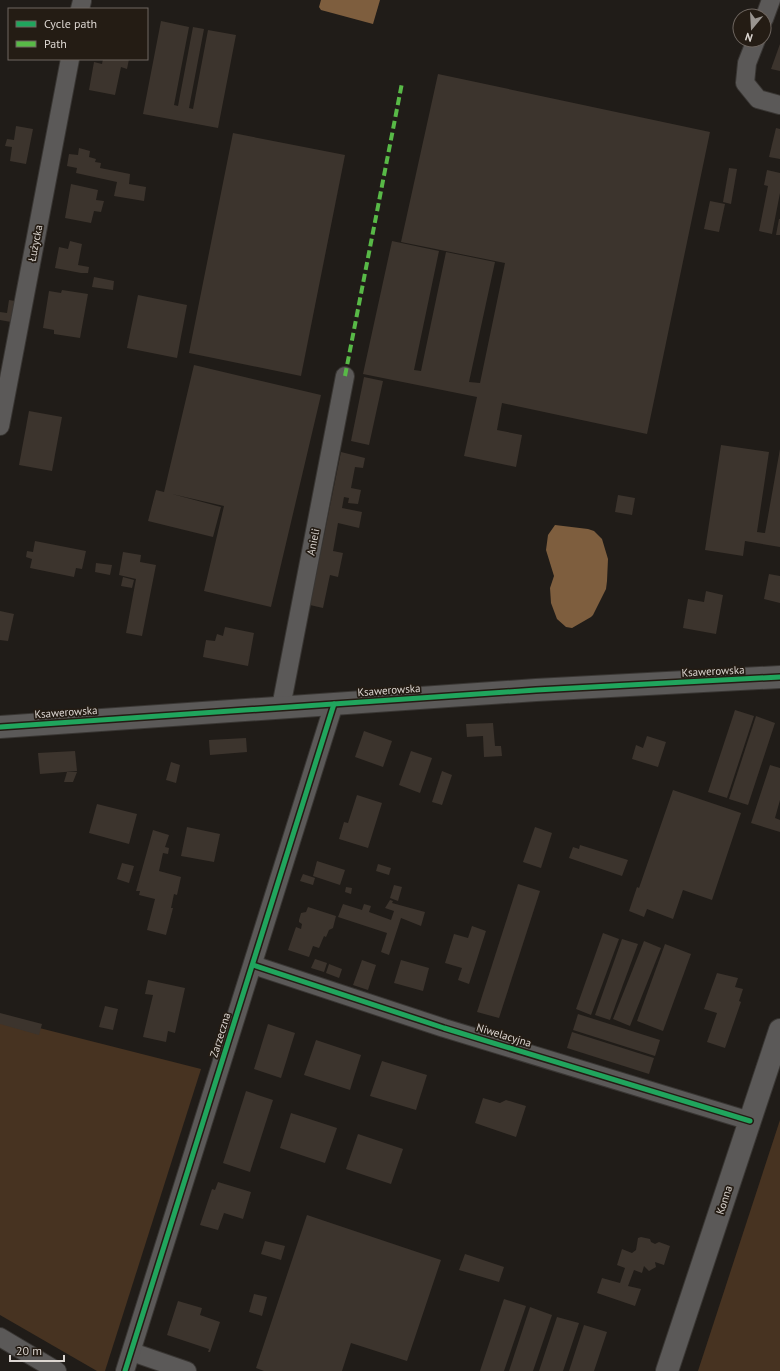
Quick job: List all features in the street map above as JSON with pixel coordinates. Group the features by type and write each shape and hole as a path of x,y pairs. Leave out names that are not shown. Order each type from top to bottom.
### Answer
{"street":[{"path":"753,48 747,63 746,83 751,93 758,99 780,105"},
{"name":"Łużycka","path":"0,426 70,60"},
{"name":"Anieli","path":"281,707 345,376"},
{"name":"Ksawerowska","path":"0,727 536,690 780,677"},
{"name":"Zarzeczna","path":"125,1371 334,704"},
{"name":"Niwelacyjna","path":"253,965 444,1028 750,1121"},
{"name":"Konna","path":"667,1371 780,1030"},
{"path":"0,1337 57,1371"},
{"path":"132,1352 187,1371"}],"shaded area":[{"path":"321,0 380,0 373,24 321,10 319,7"},
{"path":"555,525 594,531 602,539 608,559 606,589 593,615 572,628 566,627 557,619 551,603 550,588 554,576 546,550 548,535"},
{"path":"0,1018 201,1069 105,1371 97,1371 0,1315"},
{"path":"780,1120 780,1371 698,1371"}],"building":[{"path":"161,21 189,27 174,105 178,106 193,27 204,29 189,108 193,109 208,30 236,35 218,128 143,114"},
{"path":"780,44 780,71 771,69"},
{"path":"103,60 129,60 127,69 121,67 115,95 89,90 94,62 102,64"},
{"path":"438,74 710,132 647,434 502,403 497,430 522,435 516,467 464,456 477,397 363,374 392,241 439,251 414,370 421,371 446,252 495,262 469,382 480,383 505,263 401,242"},
{"path":"16,126 33,129 26,164 10,161 12,147 5,146 7,139 14,140"},
{"path":"776,128 780,129 780,159 769,157"},
{"path":"233,133 345,155 301,376 189,353"},
{"path":"79,148 90,151 89,157 96,159 95,162 101,163 100,168 130,174 129,184 146,187 144,201 114,196 117,182 76,173 77,168 67,166 69,154 78,155"},
{"path":"729,168 737,169 731,204 723,202"},
{"path":"767,170 780,173 780,193 772,234 759,231 768,186 764,185"},
{"path":"71,184 98,190 96,200 104,201 101,212 94,211 91,223 65,218"},
{"path":"710,201 725,204 719,232 704,229"},
{"path":"779,219 780,235 776,235"},
{"path":"70,241 82,244 78,265 89,267 88,273 55,268 59,247 68,249"},
{"path":"94,277 114,281 113,290 92,287"},
{"path":"62,290 88,294 80,338 54,334 54,330 43,328 49,291 61,293"},
{"path":"138,295 187,305 177,358 127,348"},
{"path":"9,300 15,301 11,322 0,320 0,312 7,313"},
{"path":"194,365 321,395 271,607 204,591 224,506 172,494 221,507 213,537 148,521 156,490 164,492"},
{"path":"364,377 383,381 369,445 351,441"},
{"path":"29,411 62,417 52,471 19,465"},
{"path":"721,445 769,452 757,532 765,533 780,449 780,547 745,541 743,556 705,550"},
{"path":"341,452 365,458 363,468 355,467 351,488 361,490 358,504 348,503 349,498 344,497 342,508 362,512 359,528 338,523 333,551 343,553 338,577 330,575 323,608 310,605"},
{"path":"618,495 635,498 632,515 615,512"},
{"path":"35,541 86,551 82,569 76,568 74,577 30,568 32,559 26,557 27,551 33,552"},
{"path":"123,552 141,555 140,562 156,565 142,636 126,633 136,579 119,575"},
{"path":"96,563 112,565 110,575 95,572"},
{"path":"769,574 780,576 780,603 764,599"},
{"path":"123,577 134,580 132,588 121,586"},
{"path":"706,591 723,595 716,634 683,628 688,599 704,602"},
{"path":"0,611 14,614 8,641 0,640"},
{"path":"225,627 254,633 248,666 203,657 206,640 215,641 217,634 223,636"},
{"path":"735,710 754,716 727,798 708,792"},
{"path":"756,716 775,723 748,805 729,799"},
{"path":"493,723 495,746 501,746 502,756 484,757 483,736 467,737 466,724"},
{"path":"364,731 392,741 383,767 355,757"},
{"path":"647,736 666,742 658,767 632,759 636,745 643,748"},
{"path":"246,738 247,752 210,755 209,740"},
{"path":"75,751 77,771 40,774 38,753"},
{"path":"411,751 432,758 420,793 399,785"},
{"path":"171,762 180,765 176,783 166,780"},
{"path":"770,765 780,768 780,800 775,818 780,820 780,832 751,823"},
{"path":"442,771 452,775 442,805 432,802"},
{"path":"67,772 77,772 73,782 64,782"},
{"path":"673,790 741,813 712,900 683,890 673,919 647,909 644,917 629,911 637,887 639,888"},
{"path":"357,795 382,803 368,848 339,839 344,822 348,823"},
{"path":"97,804 137,814 129,844 89,833"},
{"path":"187,827 220,834 214,862 181,856"},
{"path":"535,827 552,833 541,868 523,862"},
{"path":"153,830 169,835 165,847 169,848 168,854 163,853 159,871 181,877 177,895 174,894 171,908 173,908 166,935 147,930 155,899 139,895 140,891 136,891"},
{"path":"580,845 628,860 622,876 569,858 573,847 579,849"},
{"path":"317,861 345,870 340,885 313,876"},
{"path":"122,863 134,866 129,883 117,879"},
{"path":"378,864 391,868 389,875 376,871"},
{"path":"303,874 315,878 313,885 300,881"},
{"path":"518,884 540,891 499,1018 477,1012"},
{"path":"394,885 402,887 398,901 390,898"},
{"path":"346,887 352,888 351,894 345,892"},
{"path":"390,900 393,901 392,903 425,912 421,926 401,918 389,955 381,952 387,933 338,917 343,904 362,910 364,904 371,906 369,912 391,920 394,911 385,908"},
{"path":"308,907 336,916 333,928 329,930 326,937 324,936 319,948 313,946 309,957 288,950 296,927 301,929 302,924 299,920 301,913 306,912"},
{"path":"472,926 486,931 469,984 458,980 462,968 445,963 454,934 468,938"},
{"path":"603,933 619,939 591,1015 576,1009"},
{"path":"622,939 638,944 610,1020 595,1015"},
{"path":"644,941 661,948 630,1026 613,1019"},
{"path":"665,944 691,954 663,1031 637,1021"},
{"path":"315,959 327,963 324,972 311,968"},
{"path":"362,960 376,965 368,990 353,985"},
{"path":"401,960 429,968 423,991 394,983"},
{"path":"329,964 342,969 339,978 326,973"},
{"path":"717,973 738,978 735,987 743,989 739,1001 741,1002 725,1048 707,1042 717,1013 704,1009"},
{"path":"148,980 185,988 175,1033 168,1031 166,1042 143,1037 153,995 145,994"},
{"path":"105,1006 118,1009 113,1030 99,1027"},
{"path":"0,1013 42,1024 39,1035 0,1024"},
{"path":"578,1014 660,1040 655,1056 573,1030"},
{"path":"268,1024 295,1033 281,1078 254,1069"},
{"path":"572,1032 654,1058 649,1074 567,1048"},
{"path":"316,1040 361,1055 350,1090 304,1075"},
{"path":"382,1061 427,1075 416,1110 370,1096"},
{"path":"246,1091 273,1100 250,1172 223,1163"},
{"path":"483,1098 500,1103 506,1100 526,1106 516,1137 475,1123"},
{"path":"291,1113 337,1128 325,1163 280,1148"},
{"path":"358,1134 403,1149 391,1184 346,1169"},
{"path":"218,1182 251,1192 243,1219 224,1213 218,1230 200,1225 212,1189 215,1190"},
{"path":"307,1215 441,1260 407,1361 351,1343 342,1371 264,1371 256,1368"},
{"path":"641,1237 650,1239 651,1242 655,1244 659,1242 670,1246 664,1265 655,1262 656,1267 649,1271 644,1266 642,1273 634,1270 628,1286 641,1289 635,1306 597,1293 602,1278 620,1283 625,1268 617,1265 622,1249 632,1253 636,1250 638,1238"},
{"path":"265,1241 285,1246 281,1260 261,1254"},
{"path":"465,1254 504,1267 499,1282 459,1270"},
{"path":"254,1294 267,1297 262,1316 249,1312"},
{"path":"504,1299 526,1306 504,1371 480,1371"},
{"path":"178,1301 202,1308 200,1315 220,1322 210,1352 208,1352 209,1349 167,1335"},
{"path":"530,1307 552,1315 533,1371 509,1371"},
{"path":"557,1317 579,1323 563,1371 539,1371"},
{"path":"584,1325 607,1332 594,1371 569,1371"}],"marked path":[{"path":"345,376 402,83"}],"cycle path":[{"path":"0,727 536,690 780,677"},
{"path":"125,1371 334,704"},
{"path":"253,965 444,1028 750,1121"}]}
